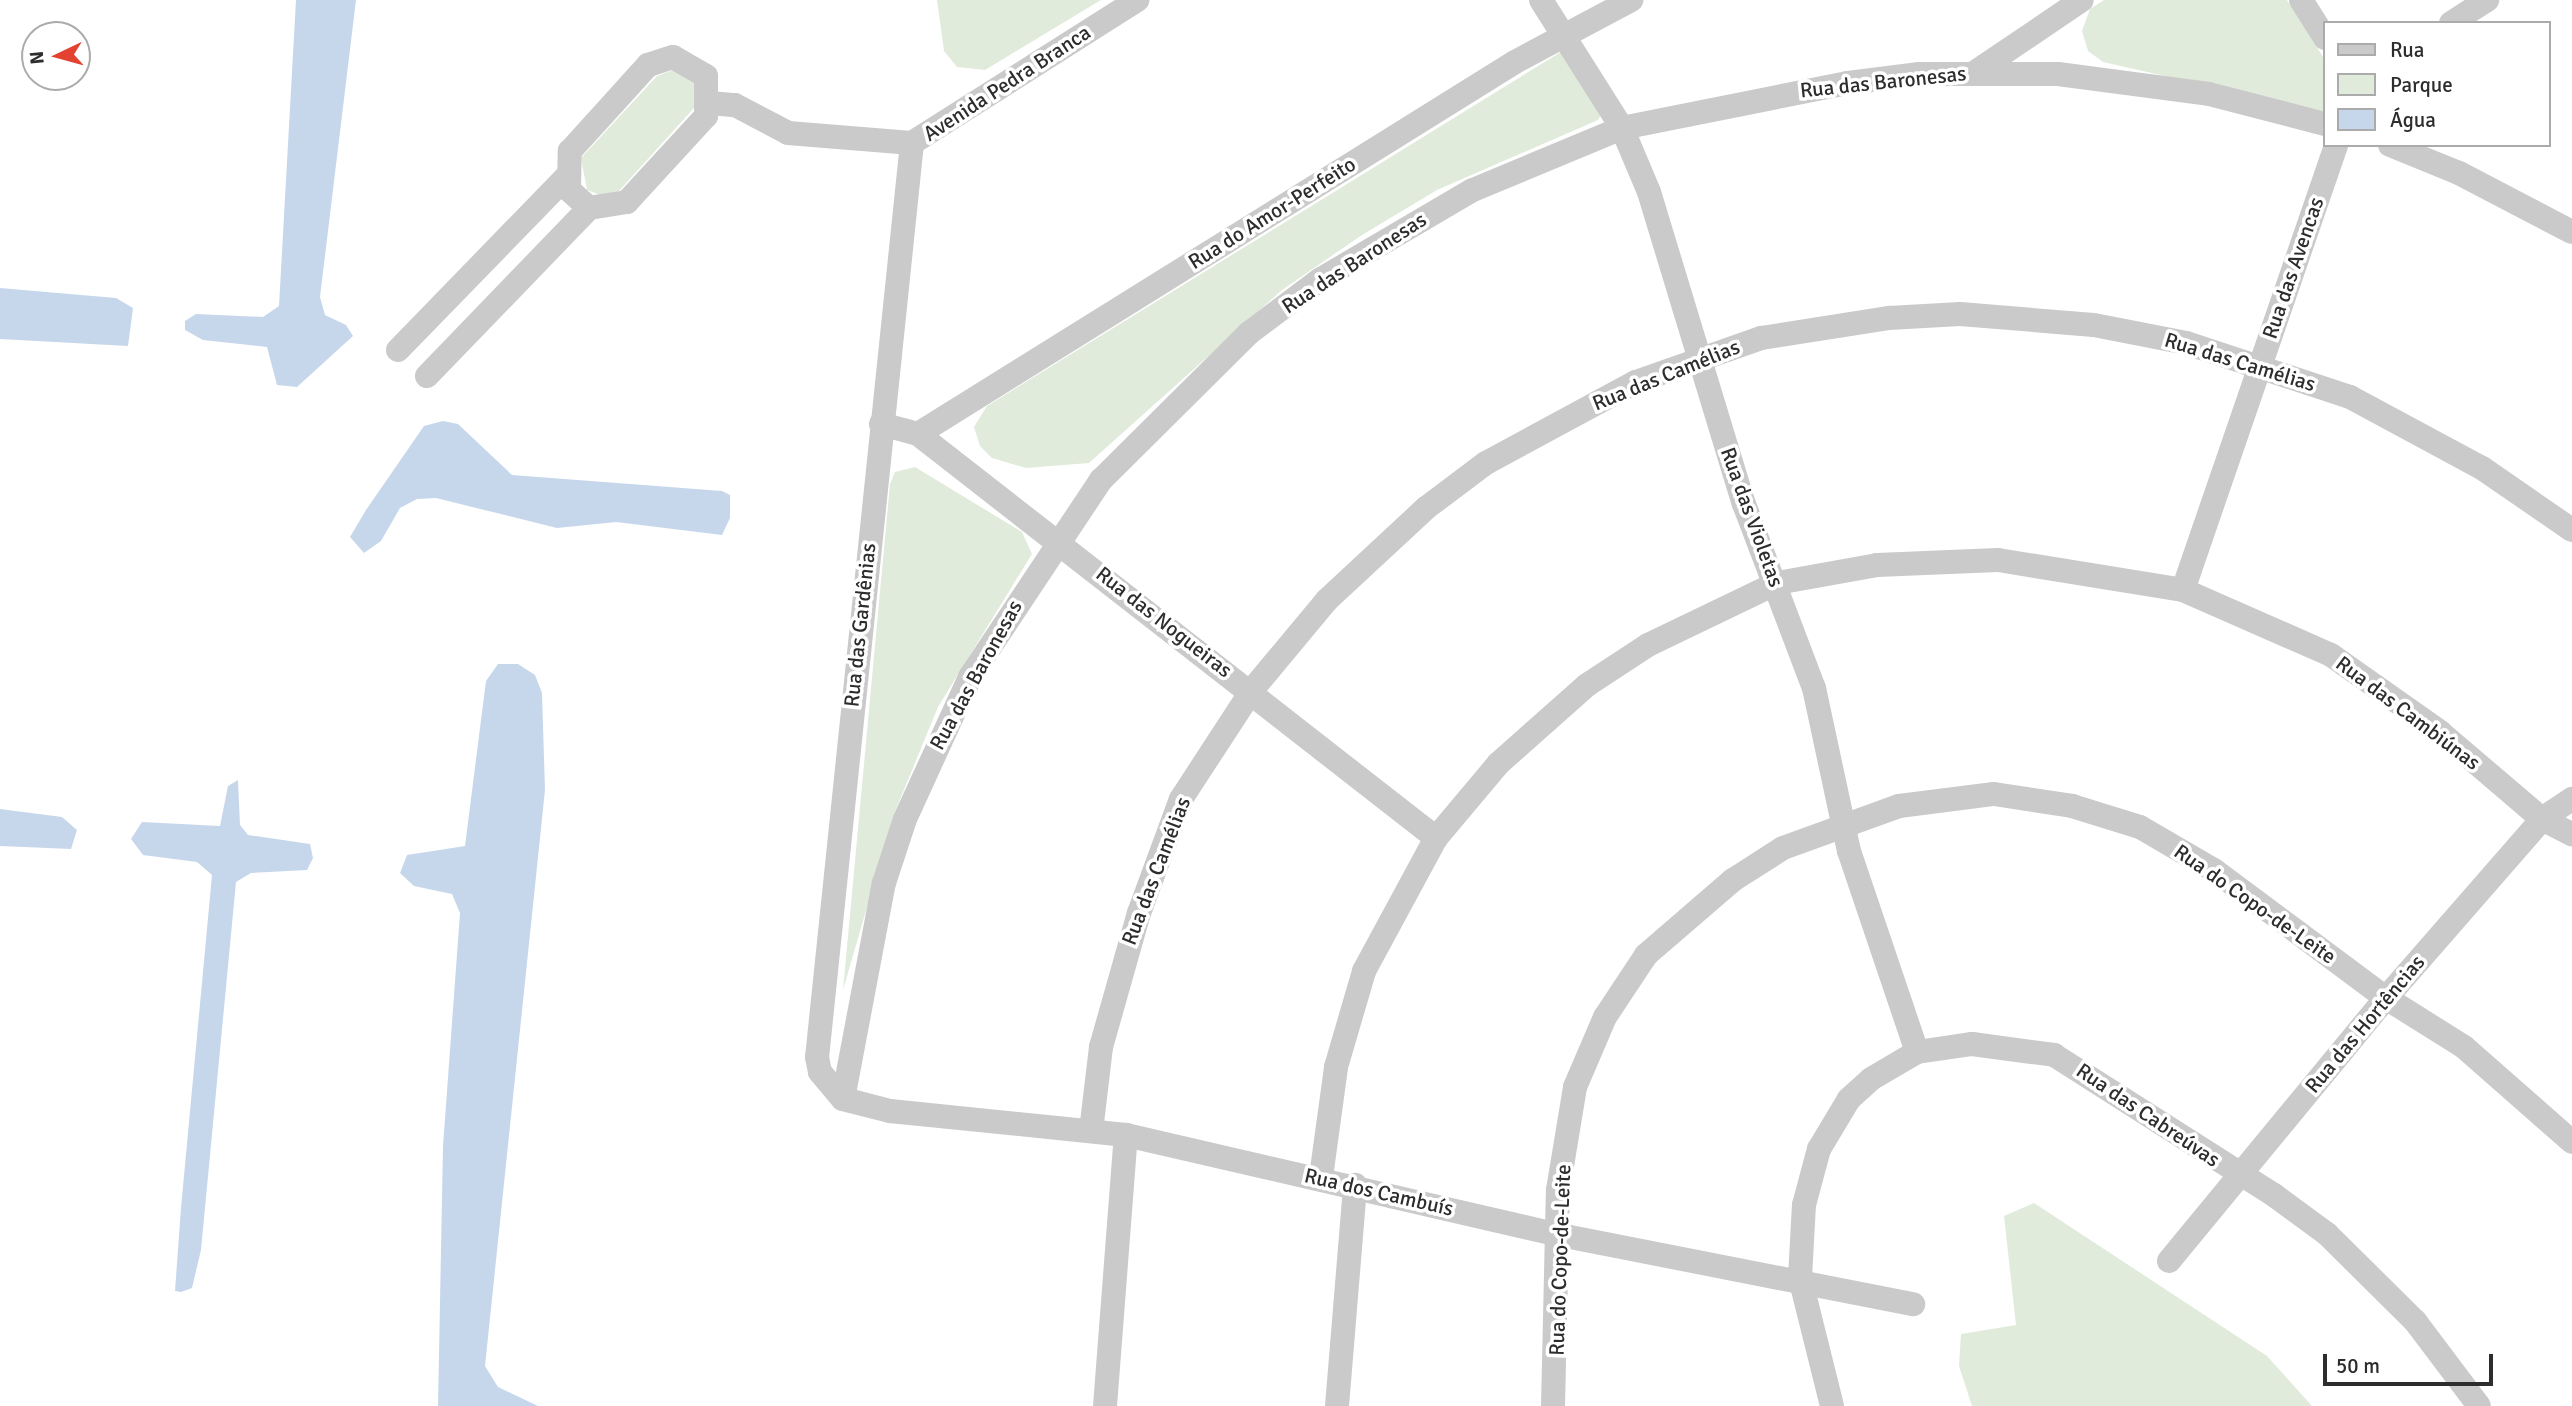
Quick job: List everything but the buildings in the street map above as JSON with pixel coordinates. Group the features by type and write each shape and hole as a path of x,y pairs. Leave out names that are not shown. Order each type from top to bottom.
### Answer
{"street":[{"name":"Avenida Pedra Branca","path":"912,143 1137,0"},
{"name":"Rua das Violetas","path":"1541,0 1622,128 1649,192 1699,358 1814,688 1844,823 1917,1052"},
{"name":"Rua do Amor-Perfeito","path":"918,435 1515,61 1567,39 1631,0"},
{"path":"1974,73 2082,0"},
{"path":"2301,0 2324,36"},
{"path":"2454,21 2487,0"},
{"path":"398,350 565,178 570,151 660,59 698,66 710,103"},
{"name":"Rua das Baronesas","path":"843,1099 884,883 905,819 970,677 1057,538 1169,406 1249,333 1321,279 1473,190 1622,128 1848,83 1974,73 2126,80 2324,124"},
{"path":"710,103 735,105 788,132 912,143"},
{"path":"427,376 589,208 627,202 710,103"},
{"name":"Rua das Gardênias","path":"843,1099 817,1057 912,143"},
{"name":"Rua das Avencas","path":"2183,590 2335,147"},
{"path":"2394,147 2571,230"},
{"path":"565,178 589,208"},
{"name":"Rua das Camélias","path":"1091,1131 1101,1047 1139,913 1181,799 1252,690 1364,562 1466,478 1582,409 1699,358 1827,326 1960,314 2094,325 2260,364 2404,422 2572,530"},
{"name":"Rua das Nogueiras","path":"881,424 918,435 1057,538 1436,838"},
{"name":"Rua das Cambiúnas","path":"1321,1177 1324,1127 1361,981 1436,838 1498,764 1587,685 1648,645 1777,583 1877,565 1998,560 2183,590 2330,655 2440,732 2542,819 2572,834"},
{"name":"Rua do Copo-de-Leite","path":"1553,1406 1560,1235 1558,1190 1575,1087 1605,1017 1646,955 1733,880 1783,848 1844,823 1899,806 1994,794 2103,814 2214,870 2386,998 2464,1047 2572,1142"},
{"name":"Rua das Hortências","path":"2169,1261 2386,998 2542,819 2572,799"},
{"name":"Rua das Cabreúvas","path":"1832,1406 1800,1279 1804,1205 1819,1149 1850,1099 1917,1052 2004,1044 2054,1055 2239,1174 2335,1242 2414,1321 2479,1406"},
{"name":"Rua dos Cambuís","path":"843,1099 890,1111 1126,1135 1321,1177 1560,1235 1800,1279 1913,1304"},
{"path":"1105,1406 1126,1135"},
{"path":"1336,1406 1354,1185"}],"green space":[{"path":"937,0 1101,0 985,70 957,67 944,51"},
{"path":"2104,0 2287,0 2324,58 2324,112 2103,62 2088,51 2082,31 2090,9"},
{"path":"1564,50 1601,115 1598,120 1437,190 1362,235 1282,290 1089,463 1026,468 992,458 980,446 974,427 987,406"},
{"path":"673,70 694,83 694,108 619,191 603,196 587,190 581,158 657,76"},
{"path":"915,467 1022,532 1032,554 938,707 894,814 843,990 890,484 895,472"},
{"path":"2034,1203 2267,1356 2312,1406 1972,1406 1959,1366 1961,1334 2016,1325 2004,1216"}],"water":[{"path":"296,0 356,0 320,297 325,315 346,325 353,336 297,387 277,385 267,347 203,340 185,330 185,321 196,314 263,317 279,306"},
{"path":"0,288 116,298 133,308 128,346 0,339"},
{"path":"443,421 458,424 512,475 722,491 730,495 730,518 722,535 616,522 557,528 436,498 417,499 400,508 381,541 364,553 350,537 366,510 424,426"},
{"path":"498,664 518,664 535,675 542,693 545,790 485,1366 498,1387 538,1406 438,1406 443,1146 460,913 452,894 414,886 400,873 407,855 465,846 486,681"},
{"path":"238,780 240,825 248,835 310,844 313,858 307,870 251,873 236,882 201,1250 192,1288 181,1292 175,1291 181,1208 212,875 197,862 143,855 131,839 142,822 220,826 228,786"},
{"path":"0,809 62,817 77,830 71,849 0,846"}]}
